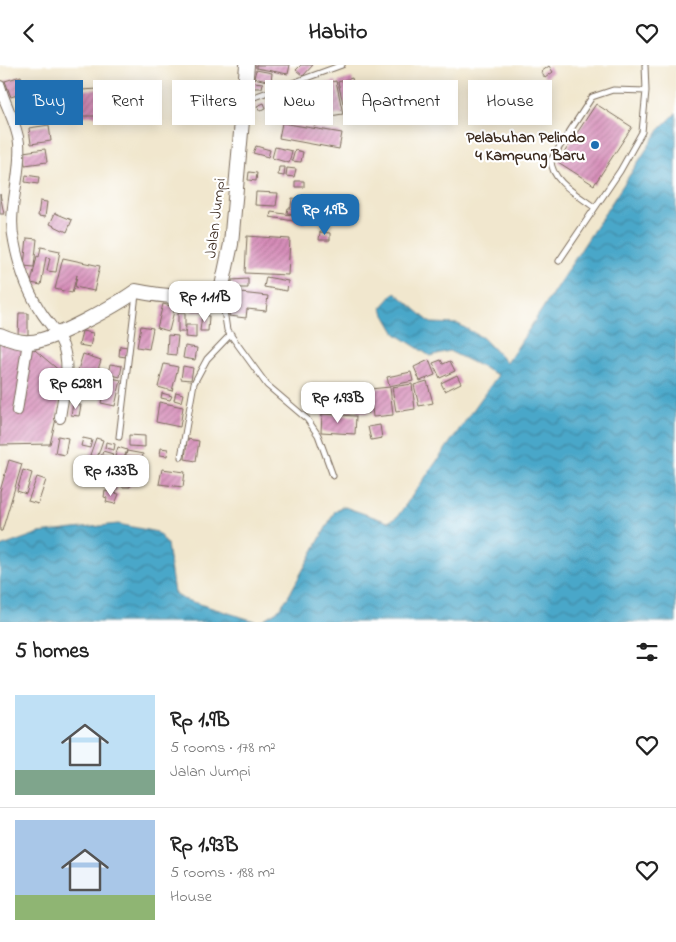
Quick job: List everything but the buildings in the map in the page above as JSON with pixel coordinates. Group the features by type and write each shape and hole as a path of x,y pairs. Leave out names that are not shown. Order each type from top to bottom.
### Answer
{"street":[{"name":"Jalan Jumpi","path":"246,80 247,65"},
{"path":"0,86 14,122 19,143 13,213 13,239 24,284 42,314 57,333 64,347 67,365 60,418"},
{"name":"Jalan Jumpi","path":"221,291 231,244 243,125"},
{"path":"0,335 28,342 46,339 116,306 136,291 159,296 184,297 221,291"},
{"path":"17,411 28,342"}],"lane":[{"path":"255,97 340,65"},
{"path":"559,261 620,171 642,132 646,91 645,65"},
{"path":"594,207 558,179 551,170 551,160 592,97 613,90 646,91"},
{"path":"119,437 136,291"},
{"path":"221,291 225,324 231,335 267,385 307,419 318,435 333,476"},
{"path":"180,457 194,383 207,359 231,335"}],"water":[{"path":"676,113 676,622 259,622 277,611 288,597 335,511 342,506 388,522 397,517 498,375 449,351 430,356 396,334 381,308 395,292 431,323 458,324 483,338 507,363 659,130"},
{"path":"118,524 157,532 167,544 174,593 183,599 258,622 0,622 0,547 39,533"}],"place":[{"name":"Pelabuhan Pelindo 4 Kampung Baru","path":"595,145"}]}
